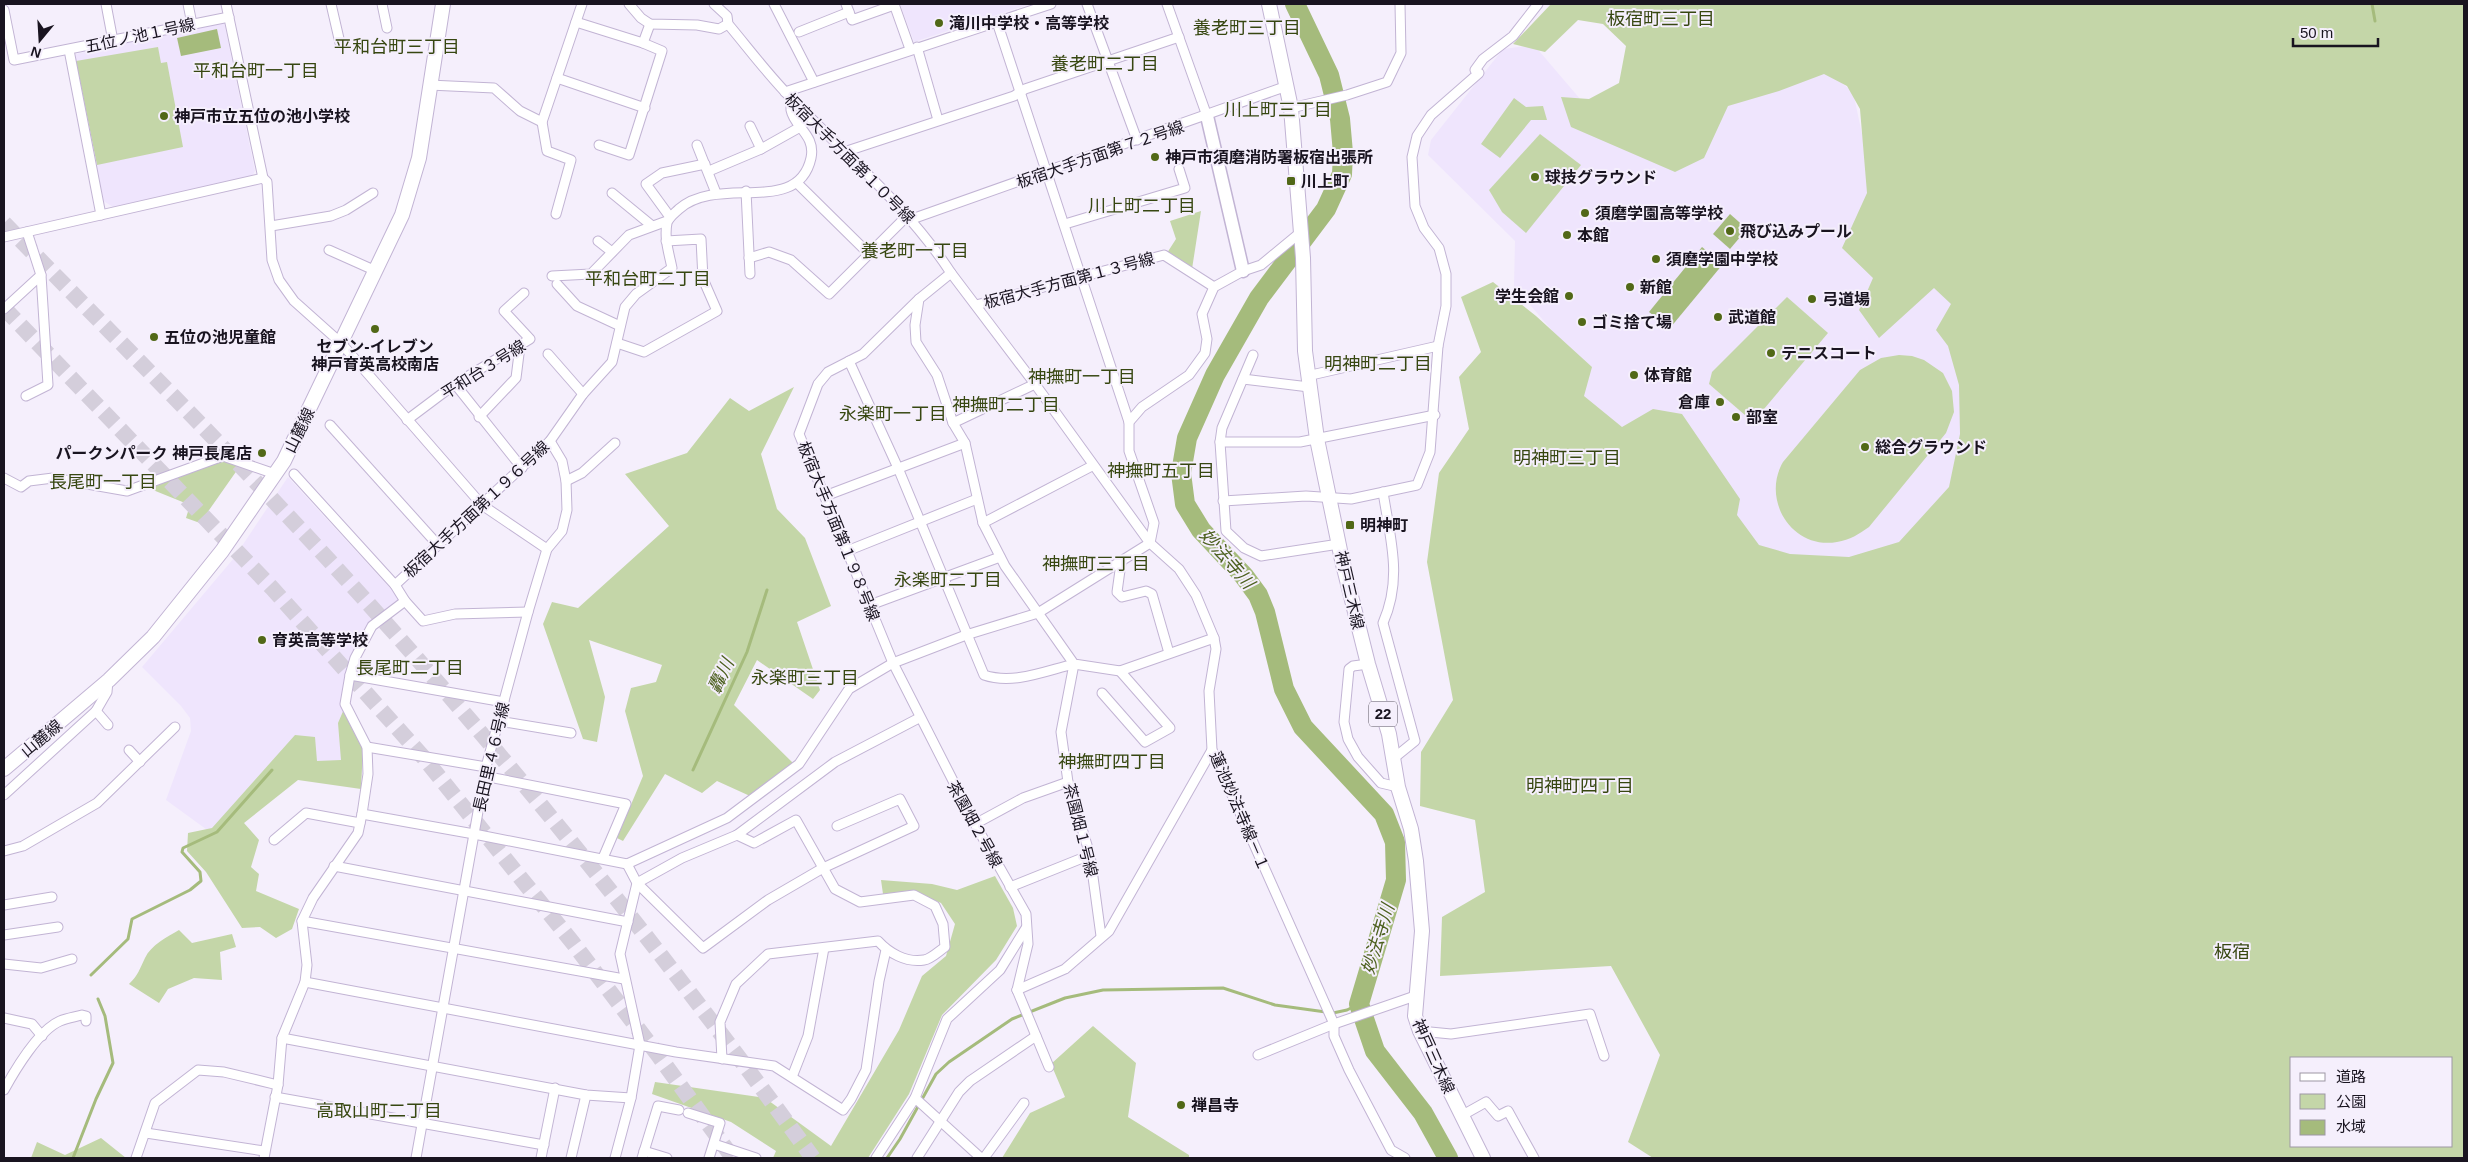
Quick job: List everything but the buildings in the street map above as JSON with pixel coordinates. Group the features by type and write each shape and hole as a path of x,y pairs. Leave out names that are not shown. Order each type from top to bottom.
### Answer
{"main road":[{"name":"山麓線","path":"4,769 108,680 153,637 222,551 284,461 376,271 405,205 418,158 443,4"},
{"name":"神戸三木線","path":"1269,4 1291,108 1303,258 1308,381 1317,439 1339,544 1368,664 1394,758 1398,786 1410,829 1420,896 1421,965 1415,996 1415,1016 1420,1031 1483,1158"}],"street":[{"path":"106,4 113,41"},
{"path":"188,4 192,24"},
{"path":"226,4 263,178 267,182 272,260 279,280 294,301 341,343 482,505 547,549 562,531 567,510 566,481 562,461 550,441"},
{"path":"331,4 340,43"},
{"path":"382,4 387,28"},
{"path":"556,214 571,160 547,151 542,122 582,4"},
{"path":"629,4 641,18 650,24 697,25 719,30 728,24"},
{"name":"板宿大手方面第１０号線","path":"714,4 727,16 728,24 788,95 910,217 932,244 951,273"},
{"path":"774,4 814,82"},
{"path":"799,32 847,8 852,20 894,4 914,48 938,120"},
{"path":"620,326 577,306 554,280 590,274 629,234 669,219 686,203 716,193 746,191 771,193 783,191 797,183 806,171 811,156 808,136 791,112 788,95 814,82 1051,4"},
{"path":"1087,4 1138,140"},
{"path":"1167,4 1207,116 1243,271"},
{"path":"1291,108 1347,95 1387,82 1401,53 1400,4"},
{"path":"1223,500 1306,496 1350,499 1417,485 1430,452 1438,346 1446,306 1446,274 1439,248 1424,228 1415,206 1412,157 1418,136 1431,115 1479,73 1475,70 1483,59 1513,36 1538,4"},
{"name":"五位ノ池１号線","path":"4,10 14,60 229,17"},
{"path":"576,22 643,43 662,51 628,155 599,145"},
{"path":"837,826 900,799 914,826 824,868 768,900 703,948 637,883 627,864 727,818 799,764 849,689 893,663 966,635 1038,613 1150,543 1154,523 1129,452 1129,422 997,22"},
{"path":"643,43 650,24"},
{"path":"844,152 1179,37"},
{"path":"69,50 101,215"},
{"path":"557,78 644,108"},
{"path":"429,85 494,88 520,111 542,122"},
{"name":"板宿大手方面第７２号線","path":"910,217 1046,173 1287,86"},
{"path":"750,126 762,149"},
{"path":"666,241 701,239 703,279 717,311 644,352 617,343 625,308 636,294 672,268 666,241 669,219 646,184 662,174 707,168 762,149 802,126"},
{"path":"697,145 716,193"},
{"path":"1065,224 1185,188 1179,169"},
{"path":"4,237 263,178"},
{"path":"797,183 869,254"},
{"path":"746,191 750,274"},
{"path":"271,226 331,216 346,210 373,193"},
{"path":"612,193 652,225"},
{"path":"749,258 769,252 791,260 829,294 910,217"},
{"path":"26,396 48,385 41,275 27,232"},
{"path":"1129,422 1142,407 1189,376 1205,353 1207,339 1202,314 1214,287 1243,271 1261,265 1301,233"},
{"path":"598,241 612,252"},
{"path":"329,250 376,271"},
{"name":"板宿大手方面第１３号線","path":"976,305 1164,255 1214,287"},
{"path":"951,273 919,299 915,325 916,342 937,375 953,423 965,443 983,523 1000,557 1074,664"},
{"name":"蓮池妙法寺線－１","path":"951,273 1035,384 1092,466 1150,543 1179,569 1196,595 1214,638 1216,649 1209,691 1212,750 1326,1004 1333,1022 1334,1036 1349,1070 1391,1150 1404,1158"},
{"path":"4,309 41,275"},
{"name":"平和台３号線","path":"407,420 455,384 530,339 504,311 524,292"},
{"name":"板宿大手方面第１９８号線","path":"893,663 799,434 818,384 828,372 863,354 919,299"},
{"name":"板宿大手方面第１９６号線","path":"395,585 550,441 583,394 612,362 617,343"},
{"path":"479,417 516,378 520,346"},
{"path":"1243,380 1308,381 1438,346"},
{"path":"548,354 583,394"},
{"path":"1253,355 1222,428 1220,442 1226,531 1244,548 1261,556 1339,544"},
{"path":"849,361 898,468 984,675 996,679 1013,679 1074,664 1120,671 1214,638"},
{"path":"455,384 479,417 522,468"},
{"path":"953,423 1035,384"},
{"path":"1220,442 1300,442 1434,415"},
{"path":"330,425 438,545"},
{"path":"566,481 582,473 615,443"},
{"path":"825,496 965,443"},
{"path":"4,478 21,487 29,481 53,478 127,491 223,456 275,474"},
{"path":"983,523 1092,466"},
{"path":"294,474 395,585 405,601 423,621 455,614 528,612"},
{"path":"1384,492 1395,581 1390,608 1383,623 1415,741 1394,758"},
{"path":"847,551 977,500"},
{"name":"長田里４６号線","path":"547,549 485,771 474,834 627,864"},
{"path":"870,605 1000,557"},
{"path":"1121,562 1117,592 1122,597 1146,591 1152,594 1169,653"},
{"path":"146,1132 266,1156 278,1085 282,1038 305,982 307,965 302,921 313,898 358,833 361,818 368,774 367,747 345,704 350,675 355,658 372,626 405,601"},
{"name":"茶園畑２号線","path":"893,663 919,718 975,824 1026,914 1028,944 1016,990"},
{"name":"茶園畑１号線","path":"1074,664 1060,732 1068,782 1090,855 1102,936"},
{"path":"1368,664 1353,666 1350,669 1344,722 1348,739 1367,768 1381,783 1398,786"},
{"path":"1102,693 1145,742 1170,728 1120,671"},
{"path":"350,675 504,702"},
{"path":"4,795 96,711 107,692 108,680"},
{"path":"96,711 108,725"},
{"path":"615,1158 630,1098 640,1045 620,954 637,883 682,858 737,835 835,762 919,718"},
{"path":"499,720 571,733"},
{"path":"4,851 23,846 97,803 175,727"},
{"path":"367,747 485,771 626,804 603,858"},
{"path":"128,750 140,762"},
{"path":"1049,1067 1016,990 1065,969 1109,931 1212,750"},
{"path":"975,824 1023,798 1068,782"},
{"path":"274,840 306,813 361,818 474,834 455,949 416,1158"},
{"path":"722,1059 720,1022 736,984 768,954 878,941 886,950 900,958 925,960 945,947 943,924 935,906 914,895 860,902 836,889 796,820 754,843 737,835"},
{"path":"1010,887 1090,855"},
{"path":"334,866 628,922"},
{"path":"4,905 52,897"},
{"path":"302,921 624,979"},
{"path":"4,935 58,927"},
{"path":"876,1158 915,1098 947,1019 1000,970 1026,928"},
{"path":"792,1077 808,1036 824,948"},
{"path":"305,982 640,1045 774,1066 843,1110 851,1100 866,1070 879,981 886,950"},
{"path":"4,964 41,968 72,959"},
{"path":"1258,1055 1333,1022 1352,1019 1415,996"},
{"path":"1420,1031 1451,1034 1590,1014 1604,1056"},
{"path":"4,1090 16,1068 42,1036 58,1022 82,1015 86,1016 86,1022"},
{"path":"4,1018 32,1024 42,1036"},
{"path":"917,1158 958,1092 970,1081 1036,1036"},
{"path":"282,1038 586,1095 630,1098"},
{"path":"136,1158 155,1103 198,1070 224,1072 278,1085"},
{"path":"541,1158 555,1088"},
{"path":"571,1158 586,1095"},
{"path":"276,1097 544,1145"},
{"path":"915,1098 982,1158 1024,1103"},
{"path":"1461,1116 1486,1102 1498,1116 1508,1111 1534,1158"},
{"path":"667,1158 643,1155 658,1106 720,1123 709,1158"},
{"path":"714,1144 756,1158"}],"shaded area":[{"name":"滝川中学校・高等学校","path":"900,4 1030,4 914,42"},
{"name":"神戸市立五位の池小学校","path":"224,22 255,171 252,176 113,207 102,200 74,62 76,54"},
{"path":"1534,45 1616,141 1721,99 1828,72 1853,92 1880,218 1970,299 1970,480 1874,571 1788,571 1623,441 1573,407 1584,368 1514,286 1515,241 1428,155 1431,140 1503,49"},
{"name":"育英高等学校","path":"288,477 400,599 370,623 350,656 340,705 360,748 362,776 272,768 210,832 166,800 191,731 190,718 181,706 142,667 234,558"}],"green space":[{"path":"1551,4 2464,4 2464,1158 1653,1158 1628,1142 1660,1055 1611,966 1440,976 1442,917 1485,892 1475,820 1420,806 1421,752 1453,700 1427,562 1439,473 1469,429 1459,377 1481,352 1461,297 1493,282 1536,316 1592,367 1584,396 1622,427 1653,409 1682,414 1740,499 1737,515 1759,545 1790,554 1849,557 1899,542 1949,487 1960,434 1959,385 1948,346 1936,330 1951,304 1934,288 1879,338 1859,310 1873,278 1842,248 1867,193 1860,109 1847,86 1824,74 1779,91 1728,106 1704,158 1675,172 1571,127 1561,97 1589,99 1619,83 1626,46 1603,24 1578,20 1545,52 1513,44"},
{"path":"158,47 161,63 167,62 183,147 97,165 76,61"},
{"path":"1514,98 1526,107 1543,106 1547,120 1531,120 1500,158 1481,144"},
{"name":"球技グラウンド","path":"1540,134 1581,165 1526,233 1502,212 1489,190"},
{"path":"1201,211 1192,269 1167,253 1176,239 1170,221"},
{"name":"テニスコート","path":"1787,297 1828,333 1753,422 1709,384 1712,372"},
{"name":"総合グラウンド","path":"1899,355 1912,356 1924,360 1943,373 1952,391 1954,412 1946,433 1869,527 1850,538 1837,542 1821,542 1806,538 1794,530 1785,519 1779,506 1776,492 1777,477 1783,462 1860,370 1881,358"},
{"path":"794,387 761,454 777,509 805,538 831,606 797,622 820,690 813,699 757,660 734,705 793,763 750,796 717,781 702,793 665,774 623,841 617,838 643,776 625,711 631,688 656,682 662,665 589,640 605,697 597,742 583,739 543,624 552,602 578,608 669,526 625,474 687,453 730,398 749,411"},
{"path":"222,461 240,466 200,523 186,518 190,505 148,488"},
{"path":"344,709 363,748 361,789 298,780 244,823 259,840 251,867 259,874 256,891 299,909 292,929 276,938 260,927 242,928 206,872 187,851 188,833 212,828 295,735 315,737 317,761 341,760 338,723"},
{"path":"995,876 1013,908 1017,926 996,960 942,1015 909,1094 868,1158 773,1158 776,1151 731,1122 652,1094 655,1082 765,1098 831,1146 899,1030 922,976 946,956 955,924 941,903 913,891 883,894 881,880 932,884 957,890"},
{"path":"179,930 192,943 232,934 236,947 220,952 222,980 194,978 168,989 159,1003 129,984 137,975 151,949"},
{"path":"1093,1026 1136,1063 1128,1117 1189,1155 1189,1158 1002,1158 1030,1113 1065,1097 1051,1064"},
{"path":"101,1138 126,1158 31,1158 37,1142 65,1155"}],"water":[{"path":"217,29 221,48 181,56 177,38"},
{"name":"飛び込みプール","path":"1730,214 1747,229 1730,249 1713,234"},
{"path":"1702,247 1723,264 1670,328 1649,312"}],"waterway":[{"name":"妙法寺川","path":"1295,4 1329,75 1340,119 1343,153 1342,174 1326,209 1259,298 1215,375 1187,438 1181,473 1185,504 1201,530 1244,576 1258,595 1265,612 1284,689 1303,727 1384,814 1395,842 1396,880 1359,1004 1375,1051 1423,1113 1448,1158"},
{"path":"2372,4 2375,21"},
{"name":"轟川","path":"693,770 747,652 767,590"},
{"path":"91,975 128,939 132,919 190,890 201,881 200,872 182,852 183,848 217,832 272,770"},
{"path":"887,1158 900,1139 936,1074 949,1062 1012,1019 1065,998 1103,990 1223,988 1275,1005 1333,1013 1347,1010 1359,1004"},
{"path":"73,1158 96,1099 113,1063 105,1016 98,999"}],"tunnel":[{"path":"4,223 277,504 447,693 573,844 635,922 813,1158"},
{"path":"4,308 272,588 424,758 573,943 733,1158"}],"place":[{"name":"滝川中学校・高等学校","path":"939,23"},
{"name":"神戸市立五位の池小学校","path":"164,116"},
{"name":"神戸市須磨消防署板宿出張所","path":"1155,157"},
{"name":"球技グラウンド","path":"1535,177"},
{"name":"川上町","path":"1291,181"},
{"name":"須磨学園高等学校","path":"1585,213"},
{"name":"飛び込みプール","path":"1730,231"},
{"name":"本館","path":"1567,235"},
{"name":"須磨学園中学校","path":"1656,259"},
{"name":"新館","path":"1630,287"},
{"name":"学生会館","path":"1569,296"},
{"name":"弓道場","path":"1812,299"},
{"name":"武道館","path":"1718,317"},
{"name":"ゴミ捨て場","path":"1582,322"},
{"name":"セブン-イレブン 神戸育英高校南店","path":"375,329"},
{"name":"五位の池児童館","path":"154,337"},
{"name":"テニスコート","path":"1771,353"},
{"name":"体育館","path":"1634,375"},
{"name":"倉庫","path":"1720,402"},
{"name":"部室","path":"1736,417"},
{"name":"総合グラウンド","path":"1865,447"},
{"name":"パークンパーク 神戸長尾店","path":"262,453"},
{"name":"明神町","path":"1350,525"},
{"name":"育英高等学校","path":"262,640"},
{"name":"禅昌寺","path":"1181,1105"}],"district":[{"name":"板宿町三丁目","path":"1661,19"},
{"name":"養老町三丁目","path":"1247,28"},
{"name":"平和台町三丁目","path":"397,47"},
{"name":"養老町二丁目","path":"1105,64"},
{"name":"平和台町一丁目","path":"256,71"},
{"name":"川上町三丁目","path":"1278,110"},
{"name":"川上町二丁目","path":"1142,206"},
{"name":"養老町一丁目","path":"915,251"},
{"name":"平和台町二丁目","path":"648,279"},
{"name":"明神町二丁目","path":"1378,364"},
{"name":"神撫町一丁目","path":"1082,377"},
{"name":"神撫町二丁目","path":"1006,405"},
{"name":"永楽町一丁目","path":"893,414"},
{"name":"明神町三丁目","path":"1567,458"},
{"name":"神撫町五丁目","path":"1161,471"},
{"name":"長尾町一丁目","path":"103,482"},
{"name":"神撫町三丁目","path":"1096,564"},
{"name":"永楽町二丁目","path":"948,580"},
{"name":"長尾町二丁目","path":"410,668"},
{"name":"永楽町三丁目","path":"805,678"},
{"name":"神撫町四丁目","path":"1112,762"},
{"name":"明神町四丁目","path":"1580,786"},
{"name":"板宿","path":"2232,952"},
{"name":"高取山町二丁目","path":"379,1111"}]}
